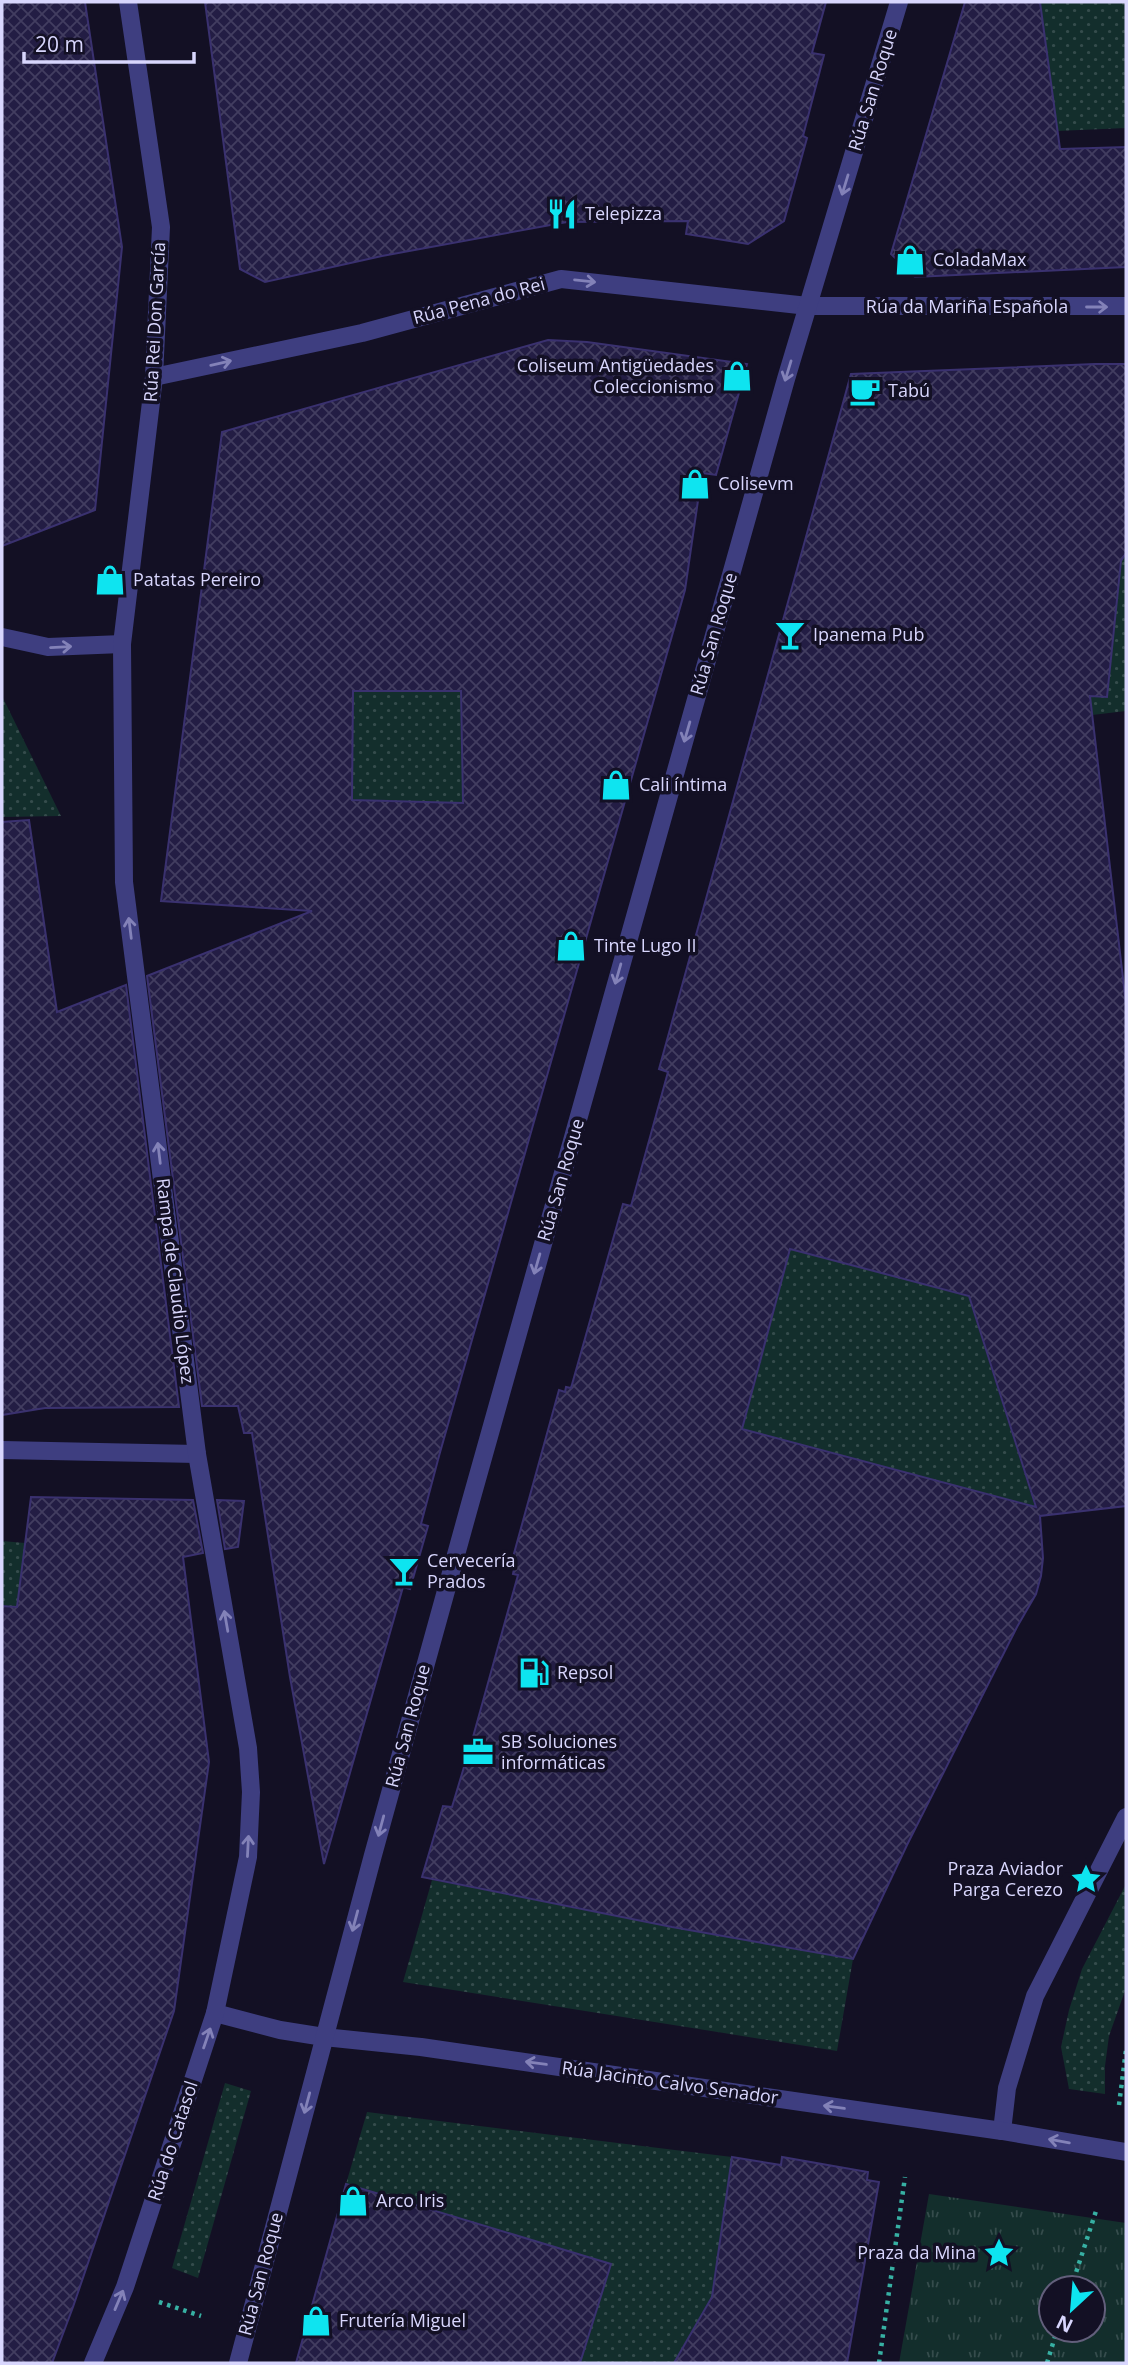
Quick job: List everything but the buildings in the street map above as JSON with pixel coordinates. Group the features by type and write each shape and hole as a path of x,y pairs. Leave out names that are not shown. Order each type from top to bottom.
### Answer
{"street":[{"name":"Rúa Rei Don García","path":"122,644 154,377 161,227 128,2"},
{"name":"Rúa San Roque","path":"238,2363 473,1490 786,379 899,2"},
{"name":"Rúa Pena do Rei","path":"154,377 362,333 561,279 808,306"},
{"name":"Rúa da Mariña Española","path":"808,306 1126,306"},
{"path":"2,637 48,647 122,644"},
{"name":"Rampa de Claudio López","path":"122,644 124,882 197,1454 248,1748 251,1792 248,1857 237,1914"},
{"path":"2,1450 197,1454"},
{"path":"1002,2131 1007,2088 1035,1996 1126,1817"},
{"name":"Rúa do Catasol","path":"93,2363 125,2287 215,2013 237,1914"},
{"name":"Rúa Jacinto Calvo Senador","path":"215,2013 280,2030 324,2037 421,2047 1002,2131 1126,2152"}],"path":[{"path":"1119,2105 1126,2050"},
{"path":"879,2363 905,2177"},
{"path":"1076,2274 1097,2208"},
{"path":"159,2302 201,2316"},
{"path":"1046,2363 1052,2344"}],"green space":[{"path":"1040,2 1126,2 1126,128 1057,131"},
{"path":"1126,553 1126,711 1092,715 1090,696 1121,561"},
{"path":"353,691 472,691 463,803 352,800"},
{"path":"2,696 61,816 2,817"},
{"path":"772,1244 972,1297 971,1305 1035,1507 742,1429"},
{"path":"2,1541 25,1543 17,1607 2,1606"},
{"path":"432,1880 853,1959 837,2051 403,1982"},
{"path":"1126,1884 1126,1988 1109,2036 1105,2094 1069,2089 1061,2047 1069,2010 1082,1969"},
{"path":"225,2083 251,2091 198,2278 172,2268"},
{"path":"367,2112 732,2157 713,2295 688,2339 680,2363 580,2363 611,2264 346,2184"},
{"name":"Praza da Mina","path":"929,2194 1126,2223 1126,2363 899,2363"}],"place":[{"name":"Telepizza","path":"562,214"},
{"name":"ColadaMax","path":"910,260"},
{"name":"Coliseum Antigüedades Coleccionismo","path":"737,376"},
{"name":"Tabú","path":"865,391"},
{"name":"Colisevm","path":"695,484"},
{"name":"Patatas Pereiro","path":"110,580"},
{"name":"Ipanema Pub","path":"790,635"},
{"name":"Cali íntima","path":"616,785"},
{"name":"Tinte Lugo II","path":"571,946"},
{"name":"Cervecería Prados","path":"404,1571"},
{"name":"Repsol","path":"534,1673"},
{"name":"SB Soluciones informáticas","path":"478,1752"},
{"name":"Praza Aviador Parga Cerezo","path":"1086,1879"},
{"name":"Arco Iris","path":"353,2201"},
{"name":"Praza da Mina","path":"999,2253"},
{"name":"Frutería Miguel","path":"316,2321"}]}
